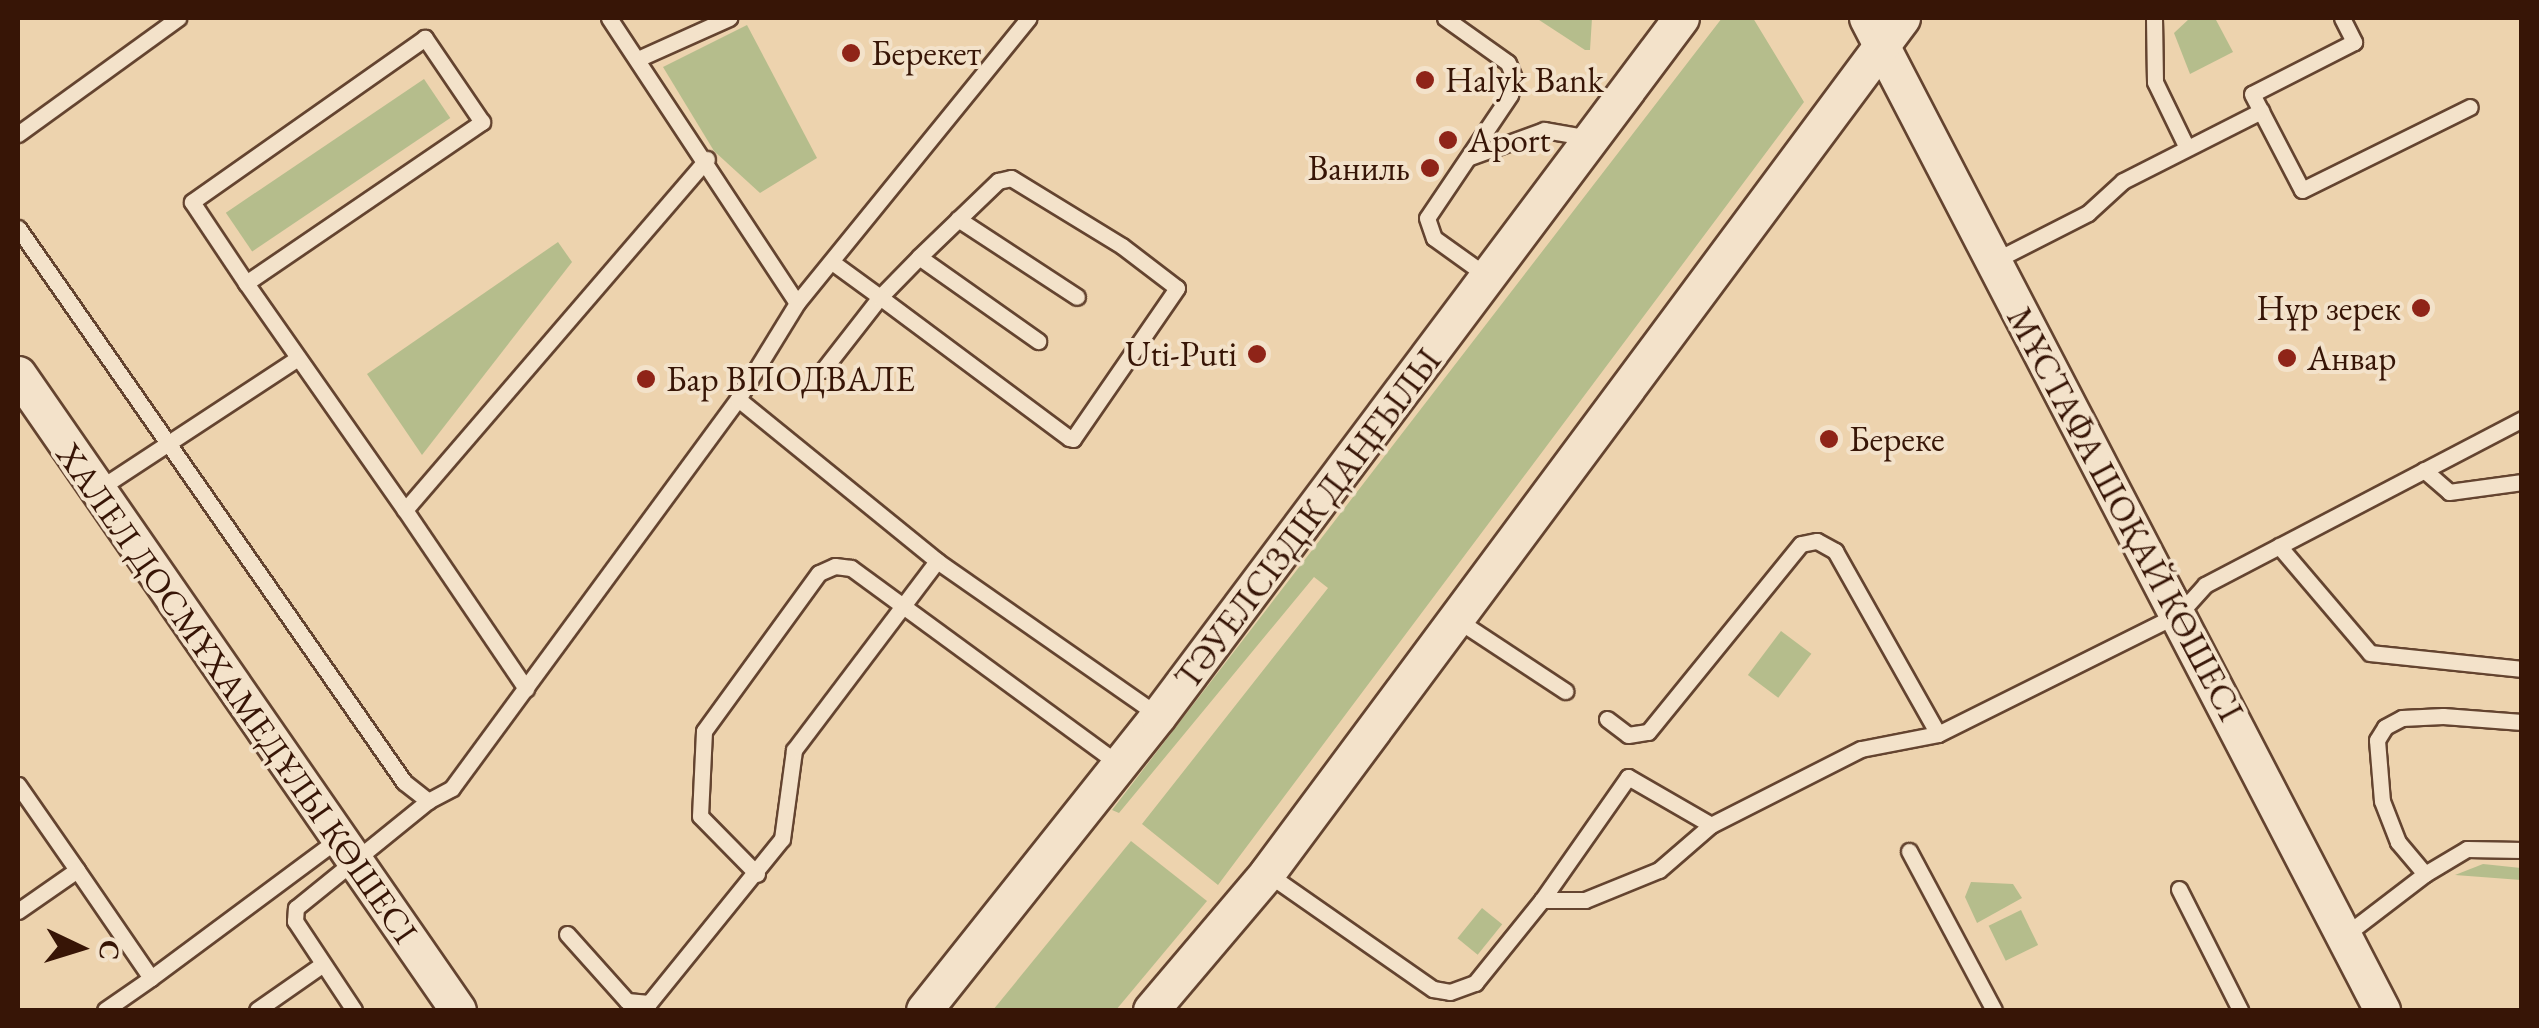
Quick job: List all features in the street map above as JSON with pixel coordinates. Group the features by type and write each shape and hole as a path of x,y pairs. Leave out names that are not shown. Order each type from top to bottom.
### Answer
{"street":[{"name":"ТӘУЕЛСІЗДІК ДАҢҒЫЛЫ","path":"924,1010 1158,716 1491,278 1681,18"},
{"path":"1151,1010 1266,873 1456,619 1874,33 1902,18"},
{"name":"МҰСТАФА ШОҚАЙ КӨШЕСІ","path":"1874,33 2382,1010"},
{"name":"ХАЛЕЛ ДОСМҰХАМЕДҰЛЫ КӨШЕСІ","path":"18,374 458,1010"}],"lane":[{"path":"18,134 178,18"},
{"path":"608,18 640,58 798,303"},
{"path":"640,58 730,18"},
{"path":"105,1010 275,886 346,852 452,788 738,398 798,303 1028,18"},
{"path":"1445,18 1508,63 1514,78 1426,228 1491,278"},
{"path":"2154,18 2155,82 2188,148"},
{"path":"2342,18 2354,42 2252,94 2302,190 2470,106"},
{"path":"246,283 482,122 425,38 192,202 246,283 405,510 526,689"},
{"path":"1992,262 2088,213 2123,181 2261,111"},
{"path":"1470,158 1544,130 1592,139"},
{"path":"405,510 707,159"},
{"path":"823,370 880,297 998,181 1025,181 1177,288 1077,437 1069,438 880,297 832,262"},
{"path":"958,219 1076,297"},
{"path":"18,228 404,782 428,801"},
{"path":"919,257 1038,341"},
{"path":"96,490 298,358"},
{"path":"738,398 937,561 1158,716"},
{"path":"1542,900 1585,900 1660,870 1711,825 1861,749 1938,734 2179,614 2205,585 2522,419"},
{"path":"2424,470 2449,492 2522,482"},
{"path":"1606,719 1628,735 1648,732 1800,544 1817,542 1835,551 1938,734"},
{"path":"2279,546 2370,653 2522,669"},
{"path":"567,934 627,1002 648,1003 782,839 794,750 937,561"},
{"path":"757,874 700,816 704,732 819,573 851,568 1120,765"},
{"path":"1456,619 1565,691"},
{"path":"2425,874 2398,842 2382,800 2377,740 2385,727 2402,718 2442,716 2522,722"},
{"path":"1266,873 1433,989 1450,992 1474,983 1542,900 1628,777 1711,825"},
{"path":"18,784 151,978"},
{"path":"2344,936 2425,874 2467,849 2522,850"},
{"path":"1910,850 1994,1010"},
{"path":"296,914 346,852"},
{"path":"18,911 77,870"},
{"path":"275,886 354,1010"},
{"path":"2178,889 2240,1010"},
{"path":"257,1010 323,964"}],"green space":[{"path":"1536,18 1592,18 1590,50 1585,50"},
{"path":"1722,18 1753,18 1804,102 1218,885 1142,824 1328,588 1314,577 1119,813 1112,810"},
{"path":"2190,18 2215,18 2233,52 2190,74 2174,33"},
{"path":"747,25 817,158 760,193 714,151 663,67"},
{"path":"424,79 450,118 252,252 226,213"},
{"path":"558,242 572,262 422,455 367,374"},
{"path":"1781,631 1811,654 1778,698 1748,675"},
{"path":"1131,841 1207,901 1116,1010 993,1010"},
{"path":"2483,864 2521,868 2521,880 2455,875"},
{"path":"1971,882 2013,884 2022,898 1977,923 1965,897"},
{"path":"1482,908 1502,924 1478,955 1457,938"},
{"path":"2021,910 2038,945 2006,961 1989,926"}],"place":[{"name":"Берекет","path":"851,53"},
{"name":"Halyk Bank","path":"1425,80"},
{"name":"Aport","path":"1448,140"},
{"name":"Ваниль","path":"1430,168"},
{"name":"Нұр зерек","path":"2421,308"},
{"name":"Uti-Puti","path":"1257,354"},
{"name":"Анвар","path":"2287,358"},
{"name":"Бар ВПОДВАЛЕ","path":"646,379"},
{"name":"Береке","path":"1829,439"}]}
